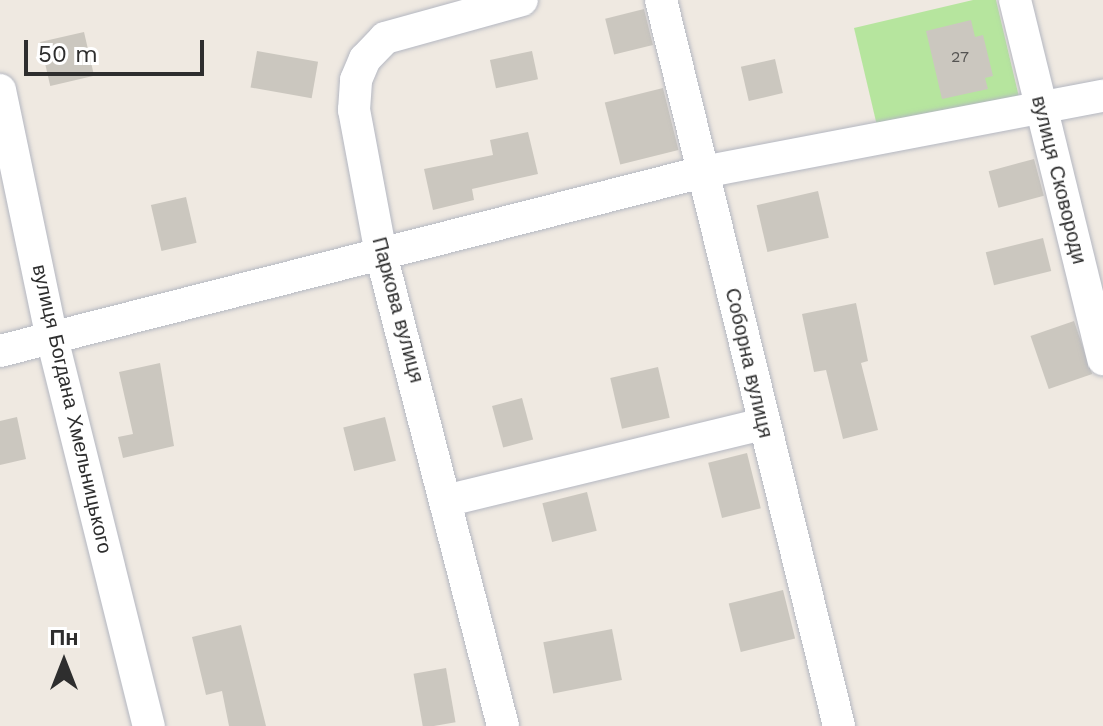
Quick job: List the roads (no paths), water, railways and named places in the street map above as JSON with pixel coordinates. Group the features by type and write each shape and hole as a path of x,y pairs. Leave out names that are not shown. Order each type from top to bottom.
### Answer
{"street":[{"name":"Паркова вулиця","path":"503,726 449,500 381,254 354,110 356,80 365,59 385,38 415,26 522,0"},
{"name":"Соборна вулиця","path":"661,0 839,726"},
{"name":"вулиця Сковороди","path":"1015,0 1103,359"},
{"name":"вулиця Богдана Хмельницького","path":"0,90 52,338 149,726"},
{"path":"0,351 703,172 1042,111 1103,96"},
{"path":"449,500 763,424"}]}
